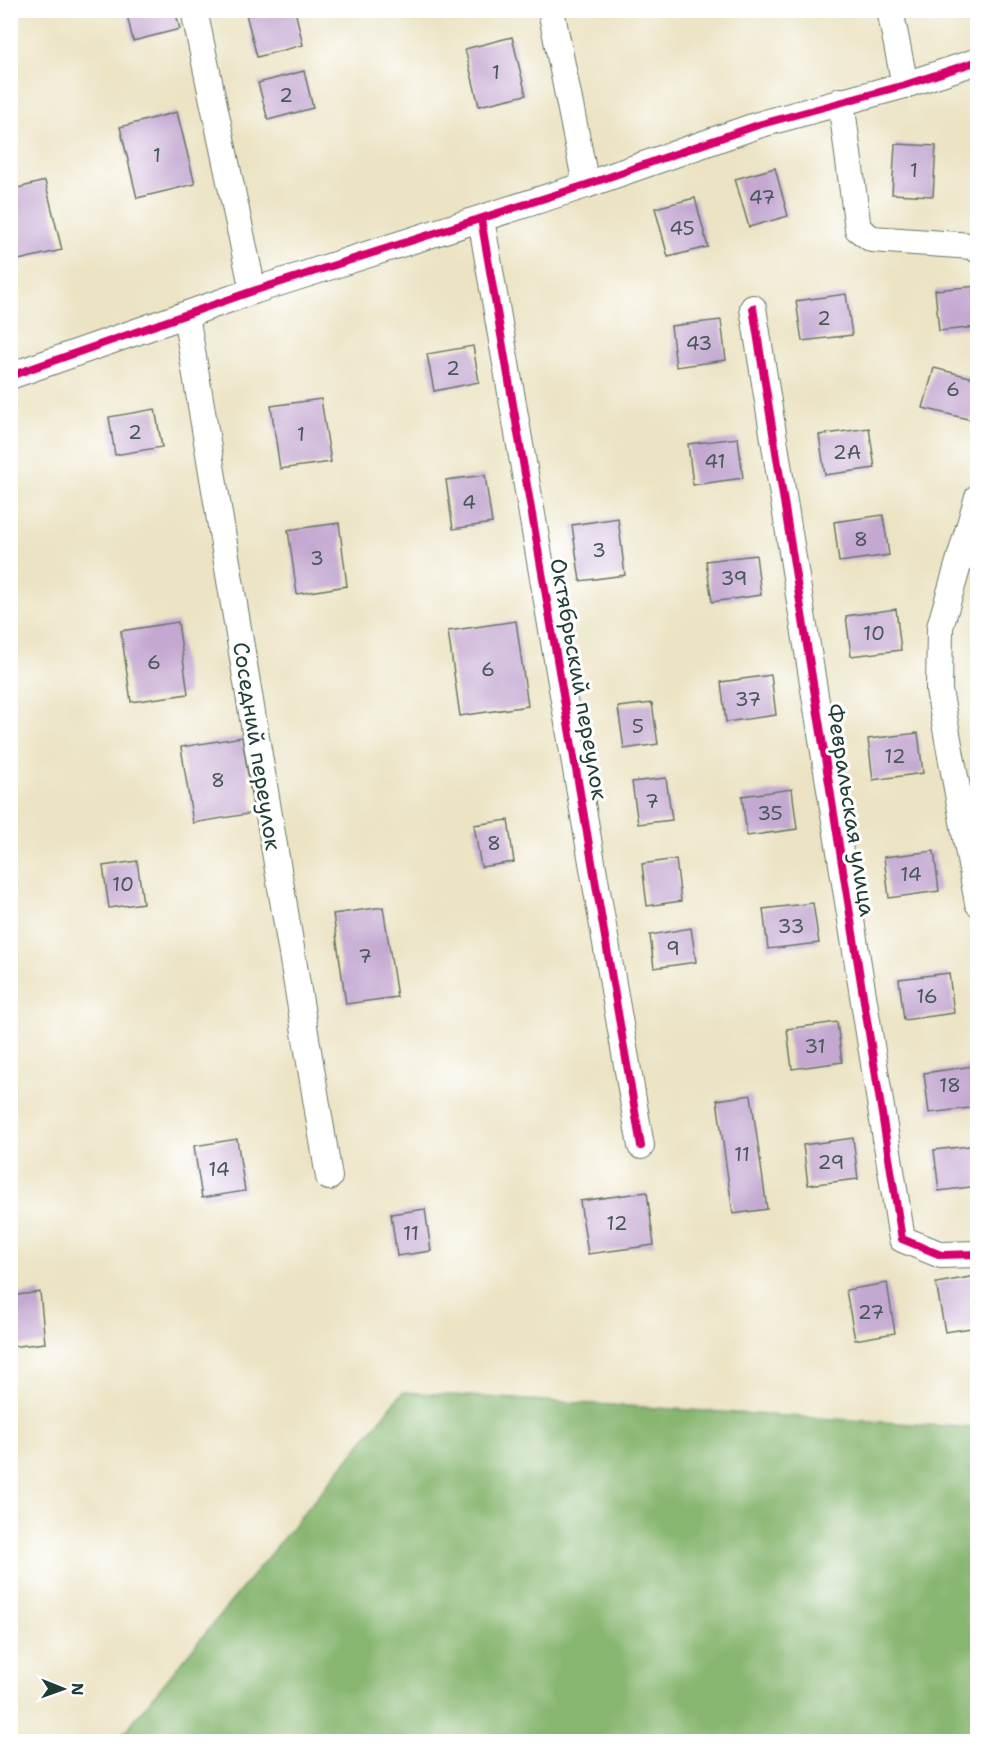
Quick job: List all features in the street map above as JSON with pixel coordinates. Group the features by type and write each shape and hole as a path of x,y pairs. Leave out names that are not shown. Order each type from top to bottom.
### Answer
{"street":[{"path":"194,10 253,291"},
{"path":"551,10 586,185"},
{"path":"890,10 905,85"},
{"path":"10,376 253,291 586,185 758,125 905,85 978,61"},
{"path":"841,101 858,230 872,239 972,246 978,250"},
{"name":"Октябрьский переулок","path":"481,219 640,1146"},
{"name":"Февральская улица","path":"753,308 902,1239 941,1255 978,1254"},
{"name":"Соседний переулок","path":"186,315 329,1177"},
{"path":"978,497 940,627 939,690 978,903"}],"green space":[{"path":"403,1392 977,1428 977,1741 117,1741"}],"building":[{"path":"126,10 175,10 180,29 133,41"},
{"path":"245,10 295,10 303,45 257,57"},
{"path":"512,37 526,95 479,106 465,49"},
{"path":"304,71 313,108 268,120 258,83"},
{"path":"177,112 195,184 137,198 120,127"},
{"path":"895,144 936,146 933,196 892,194"},
{"path":"775,168 788,216 749,227 735,179"},
{"path":"45,181 62,250 10,262 10,190"},
{"path":"695,198 708,247 668,257 655,208"},
{"path":"978,286 978,327 939,331 935,290"},
{"path":"846,294 852,335 802,341 796,301"},
{"path":"721,320 726,360 676,367 671,326"},
{"path":"473,346 479,382 434,391 427,354"},
{"path":"934,368 978,379 978,399 972,420 923,408"},
{"path":"321,399 331,462 280,469 271,406"},
{"path":"155,409 162,447 115,455 109,417"},
{"path":"869,428 875,468 825,475 819,435"},
{"path":"738,438 743,478 693,485 688,444"},
{"path":"485,475 492,523 453,529 446,480"},
{"path":"883,515 889,555 839,562 834,522"},
{"path":"618,518 625,575 580,581 572,525"},
{"path":"339,523 347,586 297,594 288,530"},
{"path":"756,555 761,595 712,602 706,561"},
{"path":"896,609 901,650 851,656 846,616"},
{"path":"516,621 528,706 460,716 448,631"},
{"path":"178,622 188,694 131,702 121,631"},
{"path":"771,675 776,715 726,722 721,682"},
{"path":"652,703 658,744 624,749 618,707"},
{"path":"918,733 923,773 873,780 868,739"},
{"path":"242,737 254,813 193,823 181,747"},
{"path":"666,778 672,820 638,824 632,782"},
{"path":"792,789 797,829 747,836 742,796"},
{"path":"508,820 514,862 481,867 474,825"},
{"path":"934,851 939,891 889,898 884,857"},
{"path":"676,859 681,901 647,906 642,864"},
{"path":"137,861 143,903 109,908 103,866"},
{"path":"813,903 819,943 768,949 763,909"},
{"path":"383,907 397,997 346,1004 333,914"},
{"path":"691,928 696,962 654,968 650,935"},
{"path":"949,973 954,1013 904,1020 899,979"},
{"path":"837,1022 842,1062 792,1069 787,1029"},
{"path":"973,1066 978,1107 929,1113 924,1073"},
{"path":"751,1095 767,1209 733,1214 717,1100"},
{"path":"853,1138 858,1179 808,1185 803,1145"},
{"path":"237,1139 245,1191 202,1198 194,1146"},
{"path":"978,1145 978,1186 939,1191 934,1150"},
{"path":"647,1192 654,1245 588,1254 580,1201"},
{"path":"425,1209 431,1251 397,1256 391,1214"},
{"path":"976,1276 978,1327 945,1332 936,1283"},
{"path":"887,1283 895,1333 855,1340 846,1290"},
{"path":"40,1292 45,1343 10,1347 10,1296"}],"cycle path":[{"path":"10,376 253,291 586,185 758,125 905,85 978,61"},
{"path":"481,219 641,1146"},
{"path":"753,308 902,1239 941,1255 978,1254"}]}
